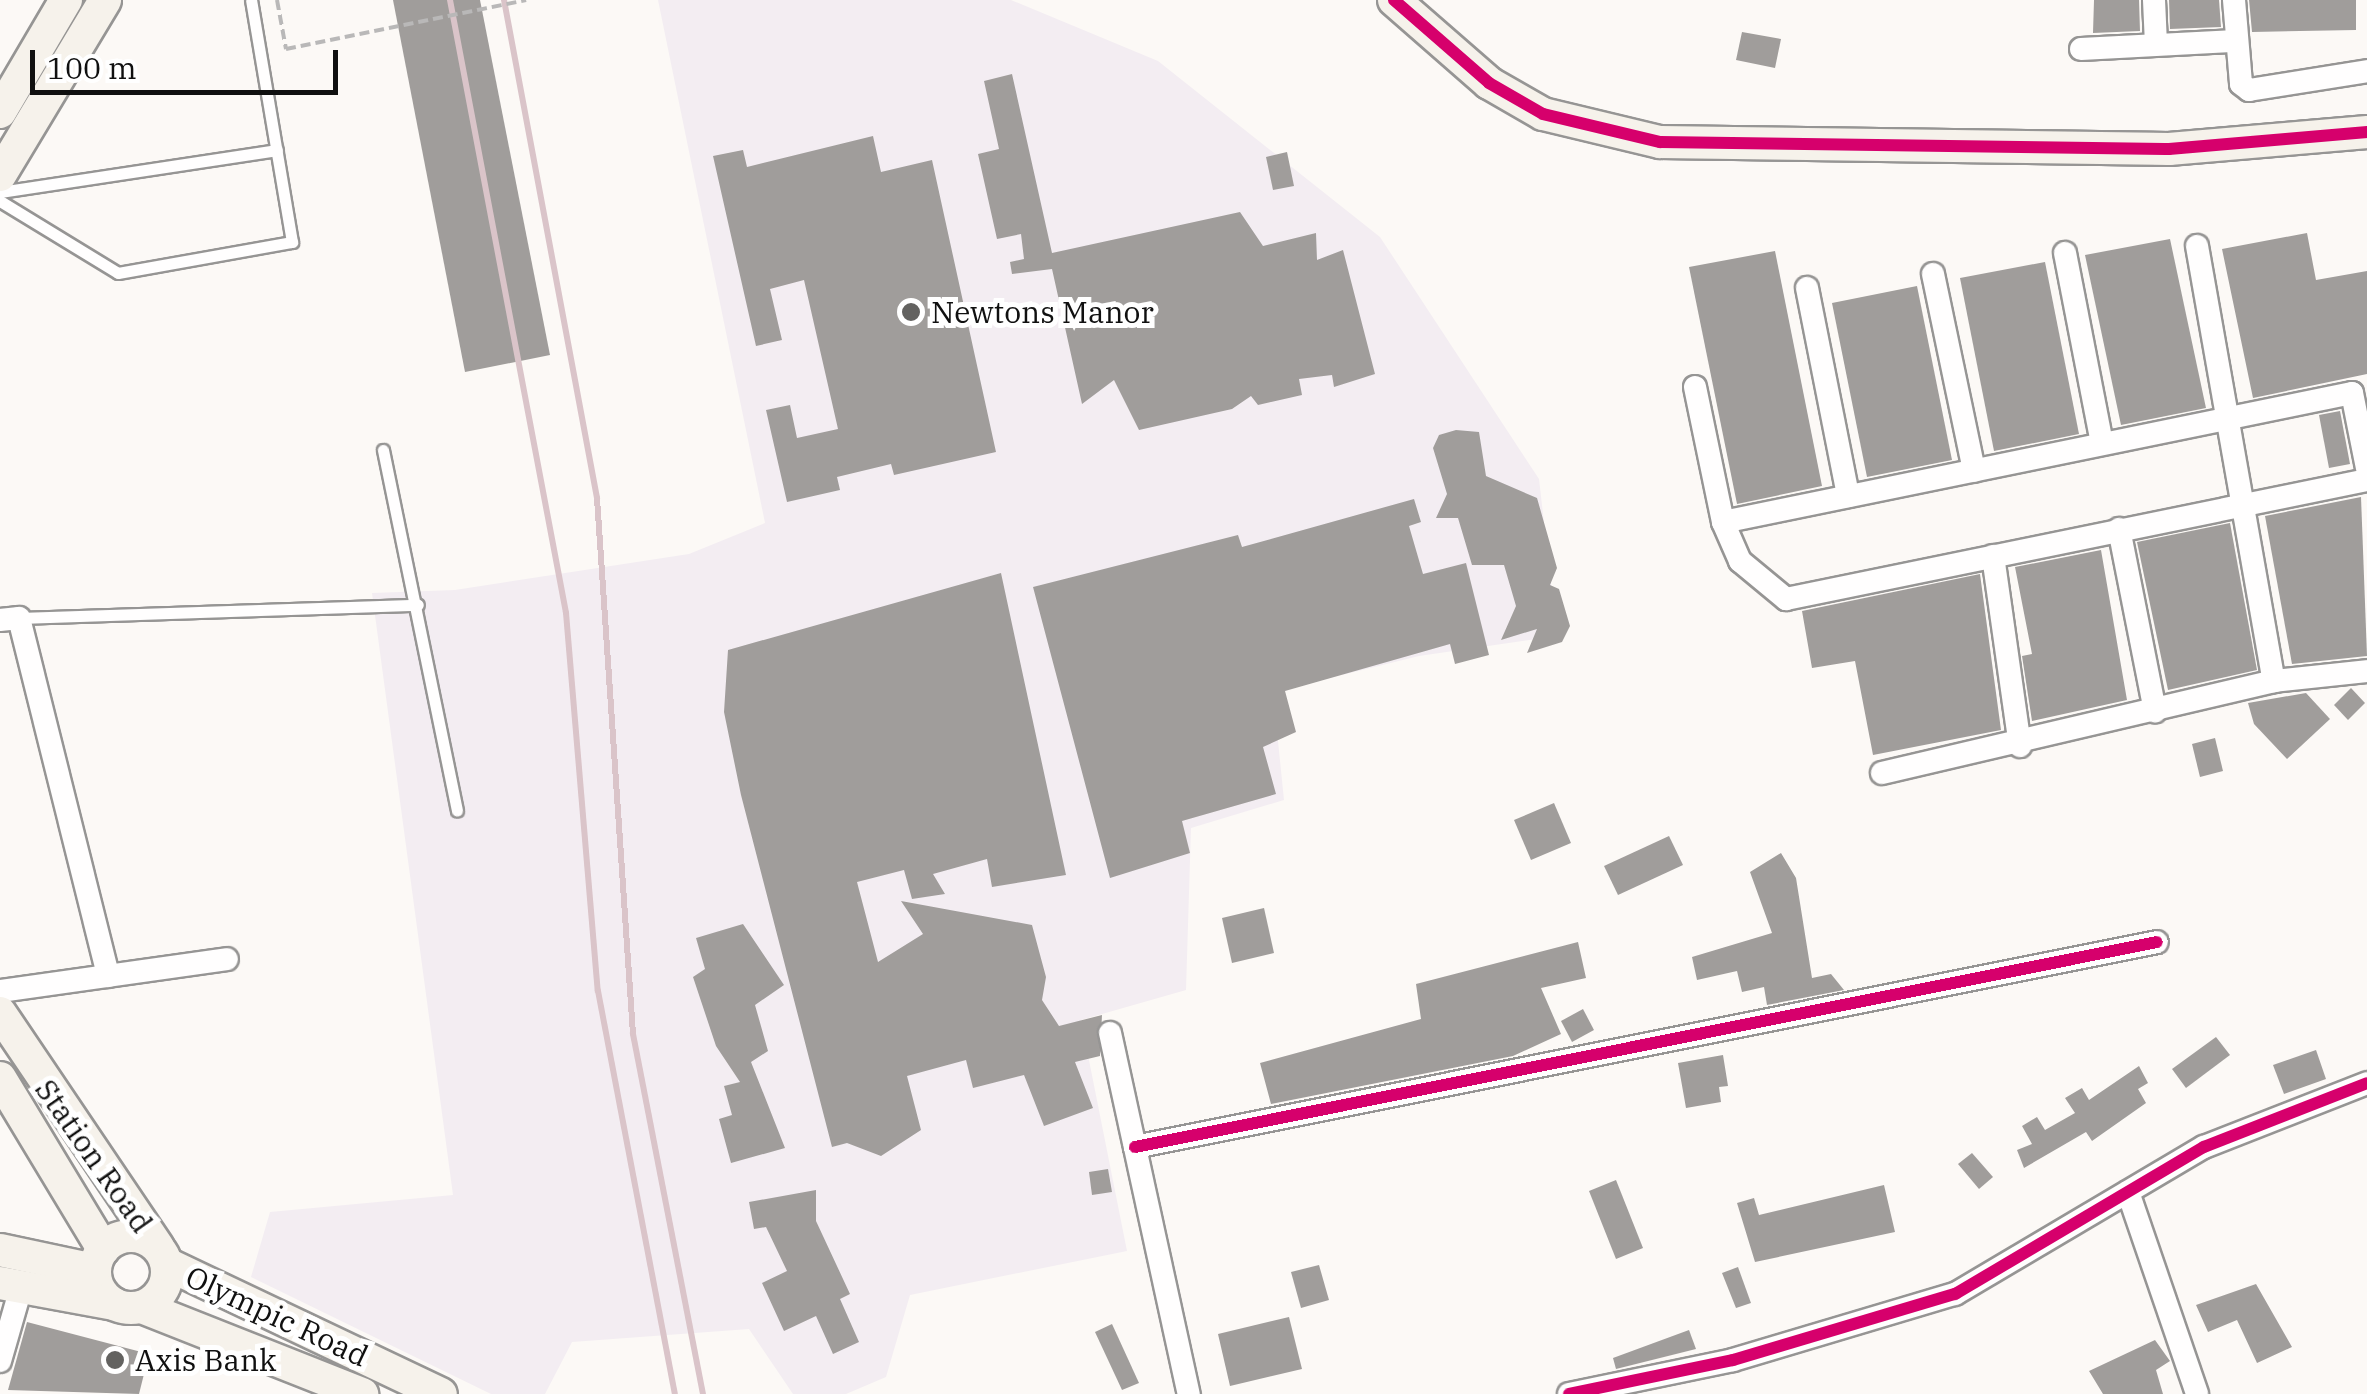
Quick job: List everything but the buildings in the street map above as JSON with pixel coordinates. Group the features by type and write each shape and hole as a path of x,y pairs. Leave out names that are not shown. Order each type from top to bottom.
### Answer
{"street":[{"path":"5,93 66,0"},
{"path":"0,175 105,0"},
{"path":"1394,0 1489,83 1543,114 1660,142 2169,149 2367,132"},
{"path":"2154,0 2156,44"},
{"path":"2234,0 2241,84 2250,90 2367,71"},
{"path":"2081,49 2236,41"},
{"path":"2197,246 2232,417 2274,681"},
{"path":"2065,253 2102,442"},
{"path":"1933,274 1974,471"},
{"path":"1807,288 1848,496"},
{"path":"1695,387 1723,522 1740,560 1786,599 2367,480"},
{"path":"1723,522 2352,393 2367,468"},
{"path":"2119,528 2155,711"},
{"path":"1993,556 2020,746"},
{"path":"10,619 108,976"},
{"path":"1882,773 2020,746 2274,681 2367,671"},
{"path":"1135,1147 2156,942"},
{"path":"0,990 227,960"},
{"name":"Station Road","path":"0,1013 163,1256"},
{"path":"1110,1033 1189,1394"},
{"name":"Station Road","path":"0,1078 128,1306"},
{"path":"1569,1394 1733,1360 1955,1294 2204,1147 2367,1083"},
{"path":"2128,1192 2197,1394"},
{"path":"0,1250 99,1260 130,1236 163,1256 163,1291 128,1306"},
{"name":"Olympic Road","path":"163,1256 441,1394"},
{"path":"0,1361 10,1286"},
{"name":"Olympic Road","path":"10,1286 128,1306 362,1394"}],"lane":[{"path":"0,200 118,273 292,242 252,0"},
{"path":"0,192 278,150"},
{"path":"383,450 418,605 456,810"},
{"path":"10,619 418,605"}],"path":[{"path":"277,0 286,49 526,0"}],"shaded area":[{"path":"658,0 1011,0 1158,61 1380,237 1539,479 1557,636 1419,656 1273,692 1284,800 1191,828 1186,990 1081,1020 1127,1251 910,1295 886,1377 846,1394 793,1394 749,1329 572,1342 545,1394 491,1394 251,1277 270,1212 453,1195 372,593 455,590 689,554 765,523"}],"railway":[{"path":"450,0 566,613 598,991 675,1394"},
{"path":"504,0 597,498 633,1034 703,1394"}],"cycle path":[{"path":"1394,0 1489,83 1543,114 1660,142 2169,149 2367,132"},
{"path":"1135,1147 2157,942"},
{"path":"1569,1394 1733,1360 1955,1294 2204,1147 2367,1083"}],"place":[{"name":"Newtons Manor","path":"911,312"},
{"name":"Axis Bank","path":"115,1360"}]}
